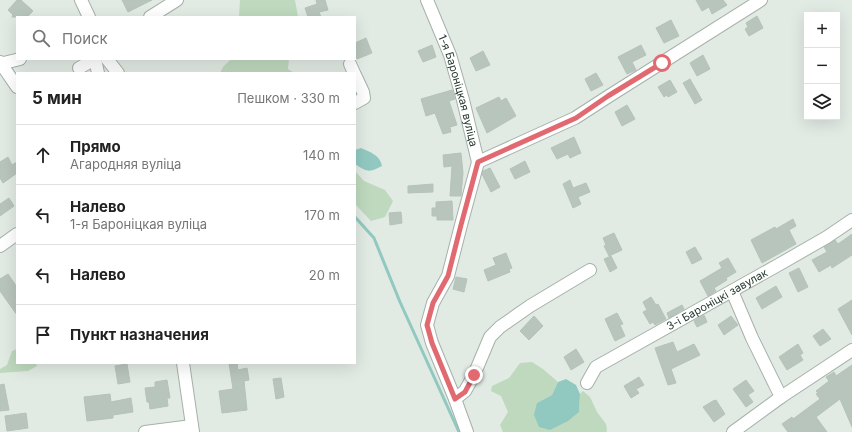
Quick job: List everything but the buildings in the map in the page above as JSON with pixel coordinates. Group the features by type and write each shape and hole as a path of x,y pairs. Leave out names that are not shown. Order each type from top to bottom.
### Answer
{"street":[{"path":"81,0 89,16"},
{"path":"152,16 177,0"},
{"name":"1-я Бароніцкая вуліца","path":"427,0 450,55 478,162 448,276 433,303 427,325 432,343 467,432"},
{"path":"478,162 576,118 608,96 761,0"},
{"path":"16,60 0,63 16,86"},
{"path":"79,68 93,60"},
{"path":"95,60 98,72"},
{"path":"108,60 117,72"},
{"path":"356,77 364,98 356,102"},
{"name":"3-і Бароніцкі завулак","path":"587,383 596,367 827,237 852,220"},
{"path":"0,246 16,235"},
{"path":"455,399 465,392 490,337 500,327 530,306 590,270"},
{"path":"732,291 752,338 781,397"},
{"path":"733,432 781,397 852,350"},
{"path":"145,432 193,429 183,364"}],"green space":[{"path":"240,0 295,0 298,16 239,16"},
{"path":"230,60 289,60 288,69 292,72 220,72"},
{"path":"356,172 364,181 385,190 393,201 385,217 371,221 356,205"},
{"path":"16,349 16,364 36,364 37,366 28,371 0,373 0,369 7,365 12,351"},
{"path":"532,362 558,382 552,395 537,403 579,412 580,394 583,391 590,397 597,412 606,424 607,431 503,432 500,425 508,412 501,396 491,391 492,386 509,378 520,363"}],"water":[{"path":"361,148 371,153 379,159 382,166 371,171 362,169 356,165 356,150"},
{"path":"566,379 576,385 580,394 579,412 568,421 550,430 539,427 534,415 537,403 552,395 558,382"}],"waterway":[{"path":"356,218 374,238 400,302 459,432"}],"route":[{"path":"474,375 465,392 455,399 432,343 427,325 433,303 448,276 478,162 576,118 608,96 662,63"}]}
